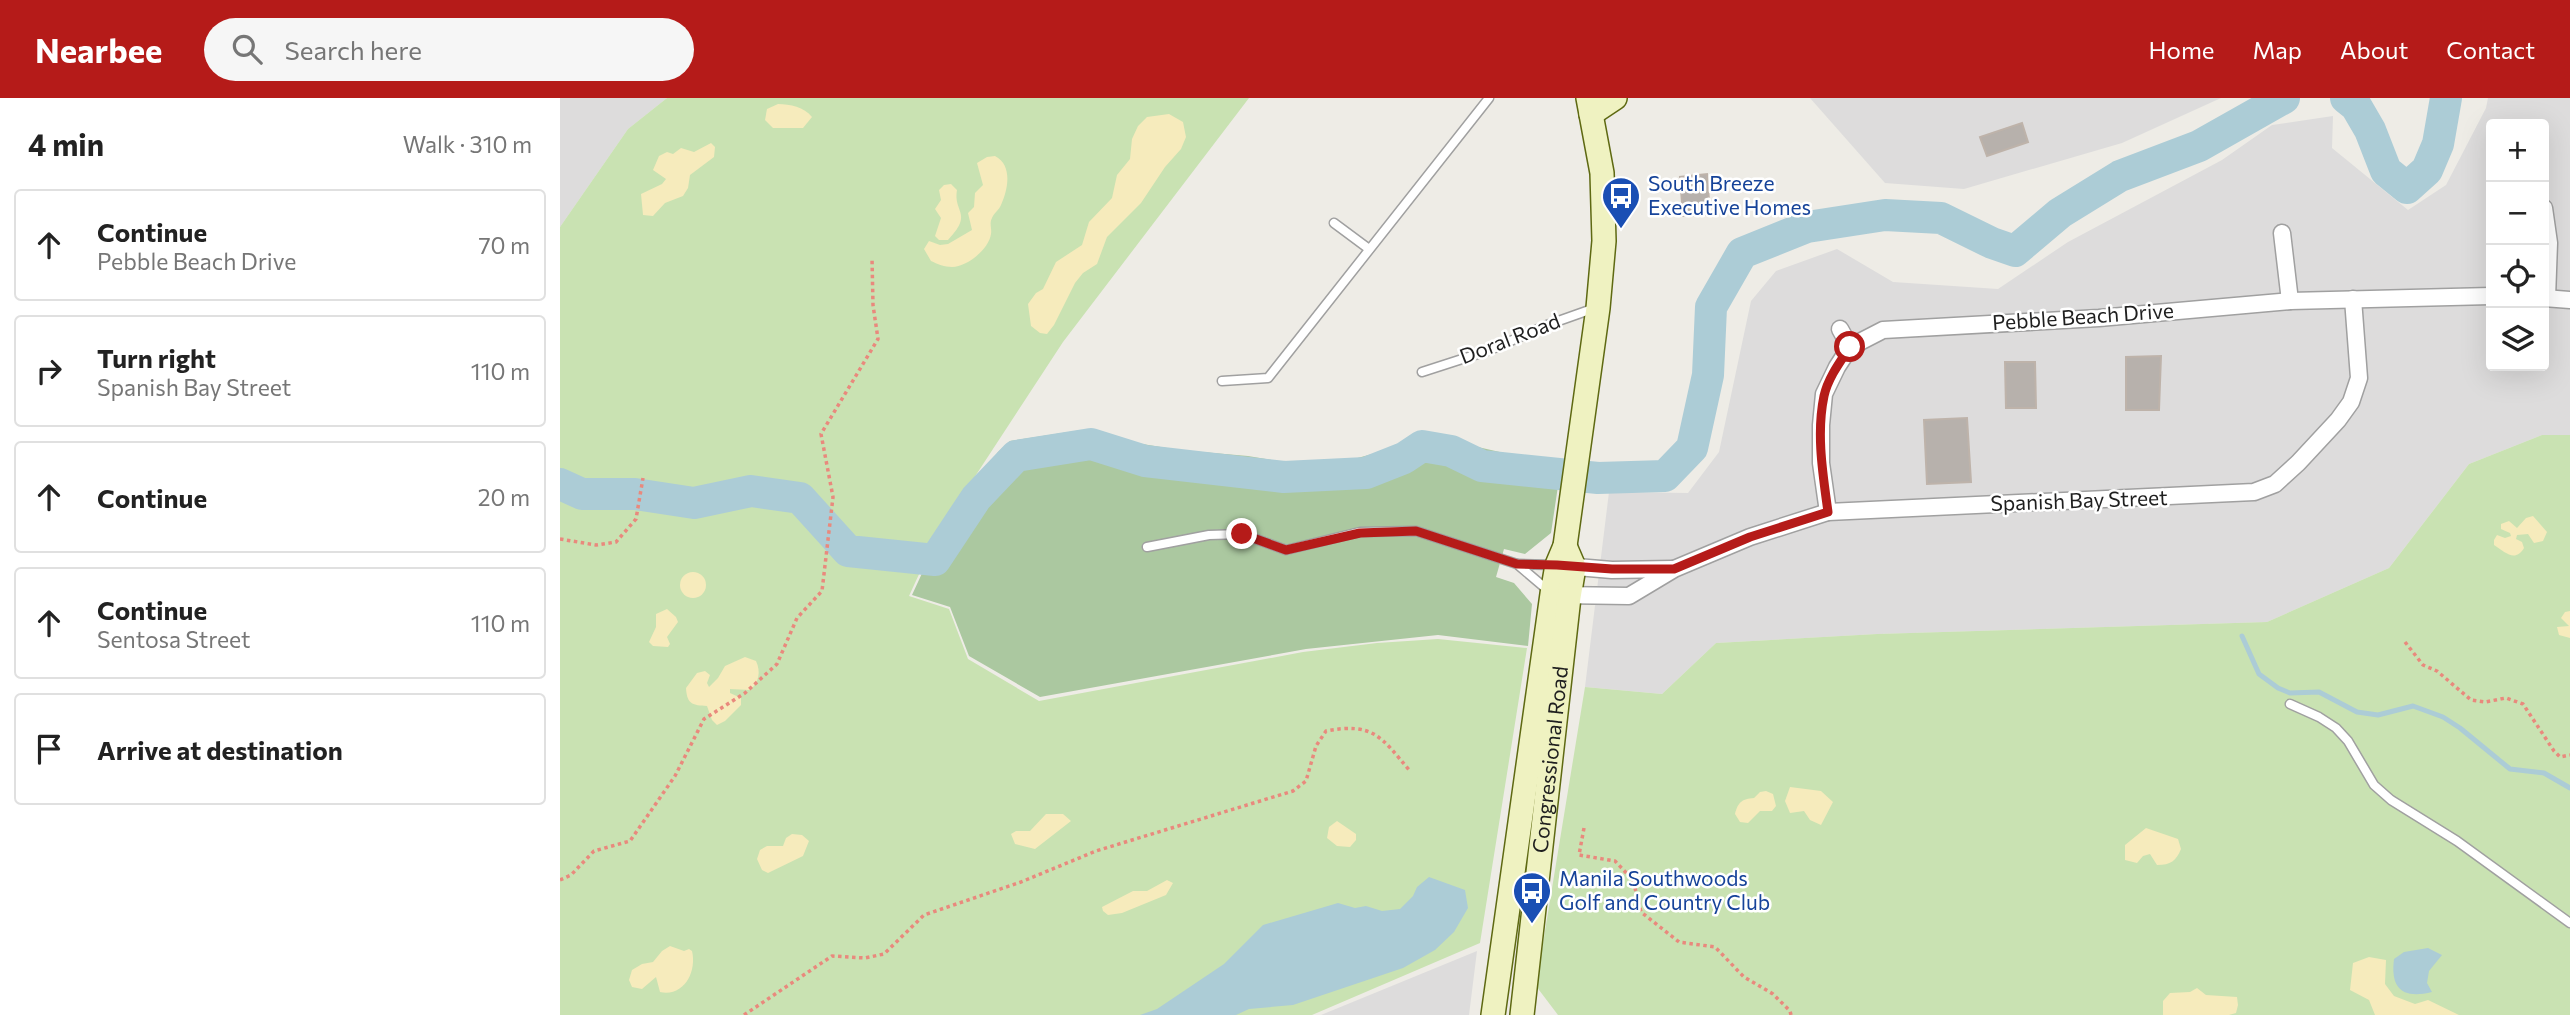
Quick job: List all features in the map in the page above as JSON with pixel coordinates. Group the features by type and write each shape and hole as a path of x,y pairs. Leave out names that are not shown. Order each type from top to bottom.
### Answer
{"main road":[{"path":"1590,106 1615,98"},
{"name":"Congressional Road","path":"1498,1014 1515,857 1560,595 1598,308 1604,241 1602,184 1590,106"},
{"name":"Congressional Road","path":"1522,1015 1560,595"}],"street":[{"path":"2282,233 2290,301"},
{"name":"Pebble Beach Drive","path":"1850,347 1883,330 2099,318 2290,301 2486,296"},
{"path":"2549,298 2570,300"},
{"name":"Spanish Bay Street","path":"1560,595 1629,596 1674,569 1750,537 1828,512 2195,497 2254,492 2275,484 2306,455 2351,402 2359,378 2353,299"},
{"path":"1828,512 1821,463 1821,425 1824,394 1850,347 1840,329"},
{"name":"Spanish Bay Street","path":"1565,559 1674,569"}],"lane":[{"path":"1222,381 1268,378 1489,98"},
{"path":"1334,223 1369,249"},
{"name":"Doral Road","path":"1422,372 1490,350 1579,312 1598,308"},
{"path":"1147,547 1209,535 1242,534 1286,550 1360,533 1416,531 1513,563 1560,595"},
{"path":"1513,563 1565,559"},
{"path":"2290,704 2319,716 2336,729 2348,741 2374,785 2391,800 2457,841 2570,923"}],"path":[{"path":"560,880 572,875 594,850 630,841 675,776 704,719 746,693 778,664 797,618 822,590 833,497 821,434 878,339 873,305 872,258"},
{"path":"560,539 596,545 616,542 636,519 643,478"},
{"path":"2405,642 2423,665 2437,671 2471,700 2485,702 2506,698 2523,704 2554,751 2560,757 2570,755"},
{"path":"744,1015 832,956 865,958 884,954 924,915 1021,882 1096,851 1293,791 1306,781 1317,746 1326,731 1352,726 1381,737 1410,771"},
{"path":"1584,828 1580,855 1615,861 1633,880 1642,912 1679,942 1715,947 1744,977 1773,994 1791,1015"}],"shaded area":[{"path":"560,98 667,98 628,129 560,227"},
{"name":"South Breeze Executive Homes","path":"1810,98 2221,98 2122,143 1964,189 1885,183"},
{"path":"2488,98 2570,98 2570,435 2542,435 2469,464 2389,568 2267,622 1877,634 1716,643 1662,694 1585,687 1609,492 1688,493 1719,452 1751,301 1776,271 1837,249 1893,282 1998,289 2068,242 2222,160 2272,125 2333,116 2332,148 2408,210 2446,185 2486,108"},
{"path":"1477,951 1469,1015 1321,1015"}],"green space":[{"path":"667,98 1249,98 1063,342 938,533 909,596 949,609 968,659 1039,701 1303,652 1377,643 1438,639 1527,648 1480,943 1312,1015 560,1015 560,227 628,129"},
{"path":"1082,430 1118,440 1179,450 1248,456 1302,465 1354,459 1394,448 1421,434 1561,466 1551,533 1525,554 1504,549 1496,577 1514,583 1532,604 1528,646 1438,635 1306,649 1040,697 969,656 950,607 912,595 936,543 998,452 1010,441"},
{"name":"Manila Southwoods Golf and Country Club","path":"2542,435 2570,435 2570,1015 1558,1015 1536,986 1585,687 1662,694 1716,643 1877,634 2267,622 2389,568 2469,464"}],"sand":[{"path":"778,104 796,107 812,117 803,128 773,128 765,120 767,109"},
{"path":"1169,114 1183,122 1186,137 1181,149 1165,167 1141,203 1107,237 1097,264 1083,273 1075,283 1054,325 1047,334 1040,333 1031,326 1028,304 1036,293 1043,289 1056,262 1082,245 1089,222 1112,198 1117,175 1130,159 1132,139 1138,126 1147,117"},
{"path":"711,143 715,147 714,157 690,175 688,188 683,196 665,203 653,216 643,215 641,194 662,184 666,179 653,170 659,156 667,152 673,154 681,148 694,152"},
{"path":"995,156 1005,165 1007,185 1001,205 991,220 991,234 986,245 970,261 958,266 931,261 924,249 929,241 940,245 948,244 972,230 968,213 974,207 975,193 983,185 977,163"},
{"path":"951,184 957,190 960,224 948,240 939,240 935,236 941,218 935,209 941,200 939,190 944,185"},
{"path":"2533,516 2547,532 2543,541 2534,543 2528,534 2517,535 2516,539 2522,542 2524,548 2517,555 2506,553 2494,545 2497,535 2505,538 2511,536 2501,529 2501,524 2509,521 2517,528 2526,518"},
{"path":"693,572 702,576 706,585 702,594 693,598 684,594 680,585 684,576"},
{"path":"667,609 678,622 667,637 670,644 668,647 653,646 649,642 656,627 656,614"},
{"path":"2570,611 2570,638 2559,635 2557,627 2569,626 2561,618 2565,612"},
{"path":"745,657 756,661 757,680 750,690 730,689 730,693 741,698 741,705 717,725 707,706 689,701 686,688 697,673 705,671 710,675 707,683 709,687 725,666"},
{"path":"1790,787 1821,791 1833,802 1821,825 1810,820 1804,811 1790,813 1785,801"},
{"path":"1766,791 1773,794 1776,806 1772,811 1760,811 1748,823 1740,822 1735,814 1739,804"},
{"path":"1046,814 1063,814 1071,821 1035,849 1015,844 1011,834 1016,831 1030,831"},
{"path":"1337,821 1356,834 1356,840 1350,847 1337,846 1327,838 1329,827"},
{"path":"2146,828 2178,839 2181,849 2172,862 2157,865 2150,854 2143,856 2137,863 2125,860 2125,845"},
{"path":"792,834 802,835 809,841 803,856 768,873 762,870 757,859 760,850 767,846 783,846 786,838"},
{"path":"1167,880 1173,883 1166,895 1122,913 1108,915 1103,911 1102,907 1133,891 1147,891"},
{"path":"670,946 692,951 690,975 682,987 668,993 660,992 656,977 642,989 632,987 629,980 632,970 653,962"},
{"path":"2369,957 2386,960 2385,984 2394,996 2415,1004 2428,1000 2459,1015 2375,1015 2369,1000 2350,990 2353,963"},
{"path":"2197,988 2206,995 2237,997 2236,1013 2163,1015 2163,1001 2170,993 2190,992"}],"water":[{"path":"1429,877 1465,890 1468,908 1454,932 1435,950 1403,968 1293,1005 1249,1009 1236,1015 1140,1015 1157,1009 1224,964 1263,925 1338,903 1382,911 1400,909 1413,896 1417,887"},
{"path":"2428,948 2442,955 2429,971 2427,983 2432,992 2414,994 2401,990 2394,978 2394,959 2404,952"}],"building":[{"path":"2022,123 2028,142 1987,156 1980,137"},
{"path":"1707,174 1710,214 1683,216 1680,177"},
{"path":"2161,356 2159,410 2126,410 2126,357"},
{"path":"2005,362 2035,362 2036,408 2006,408"},
{"path":"1967,418 1971,482 1927,484 1924,420"}],"waterway":[{"path":"560,484 582,494 635,494 694,503 751,491 800,498 848,551 935,560 976,498 1016,456 1091,444 1145,461 1284,477 1366,473 1404,458 1422,446 1451,451 1482,466 1598,478 1665,476 1692,448 1708,375 1711,307 1742,253 1807,227 1885,215 1941,218 2015,251 2060,213 2120,176 2199,146 2284,98"},
{"path":"2346,98 2356,106 2370,130 2386,171 2407,188 2427,170 2438,144 2446,98"},
{"path":"2242,636 2259,674 2278,688 2290,693 2319,692 2357,712 2378,715 2413,706 2443,717 2460,728 2510,769 2544,773 2570,788"}],"place":[{"name":"South Breeze Executive Homes","path":"1621,230"},
{"name":"Manila Southwoods Golf and Country Club","path":"1532,925"}],"route":[{"path":"1242,534 1286,550 1360,533 1416,531 1517,564 1674,569 1750,537 1828,512 1821,463 1824,394 1850,347"}]}
